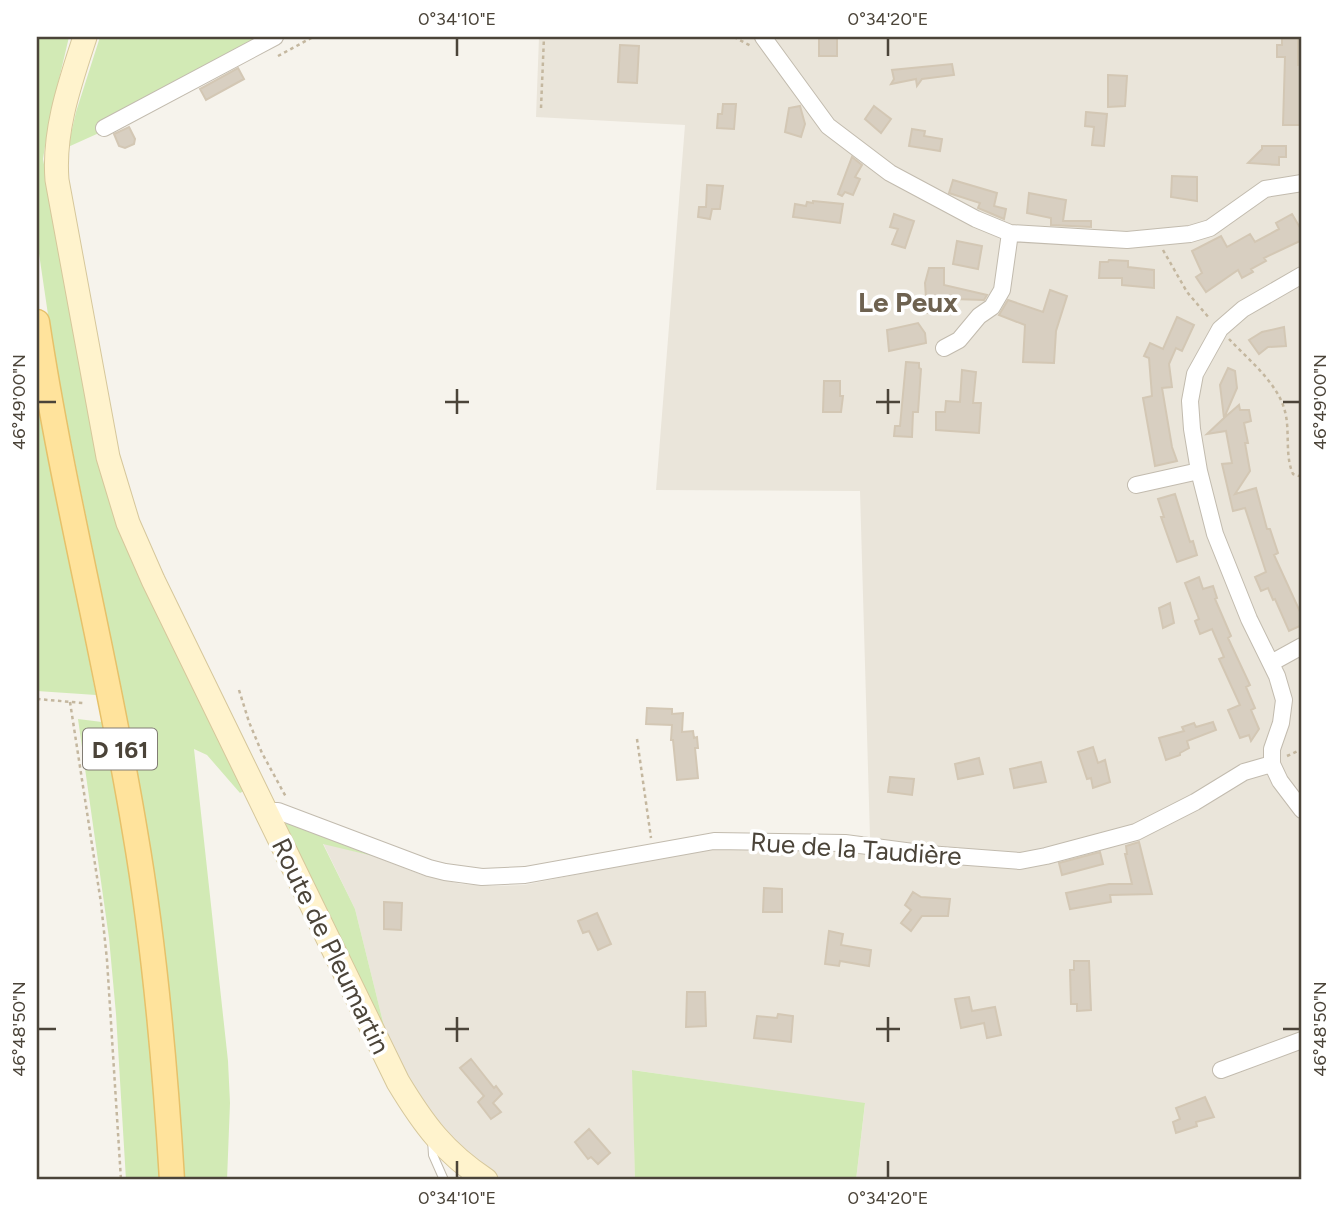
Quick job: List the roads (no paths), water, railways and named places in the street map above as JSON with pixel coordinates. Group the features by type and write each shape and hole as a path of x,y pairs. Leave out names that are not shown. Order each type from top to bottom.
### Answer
{"main road":[{"name":"Route de Pleumartin","path":"85,37 62,116 55,165 108,457 128,523 148,570 388,1063 431,1134 452,1155 486,1180"},
{"name":"D 161","path":"37,322 62,469 137,845 163,1051 172,1180"}],"street":[{"path":"104,128 275,37"},
{"path":"763,37 828,126 890,173 976,219 1010,233 1128,240 1160,239 1210,228 1265,189 1302,183"},
{"path":"944,348 959,340 979,316 992,307 1002,289 1010,233"},
{"path":"1302,275 1243,309 1220,329 1195,374 1190,401 1199,471 1215,534 1249,619 1271,663 1284,700 1281,723 1272,749 1272,764 1280,781 1302,810"},
{"path":"1136,485 1199,471"},
{"path":"1271,663 1302,646"},
{"name":"Rue de la Taudière","path":"266,811 278,811 429,867 462,875 525,875 714,841 845,843 928,854 1020,861 1136,832 1244,772 1272,764"},
{"path":"1221,1070 1302,1040"}],"lane":[{"path":"431,1134 433,1155 444,1180"}],"district":[{"name":"Le Peux","path":"908,302"}]}
